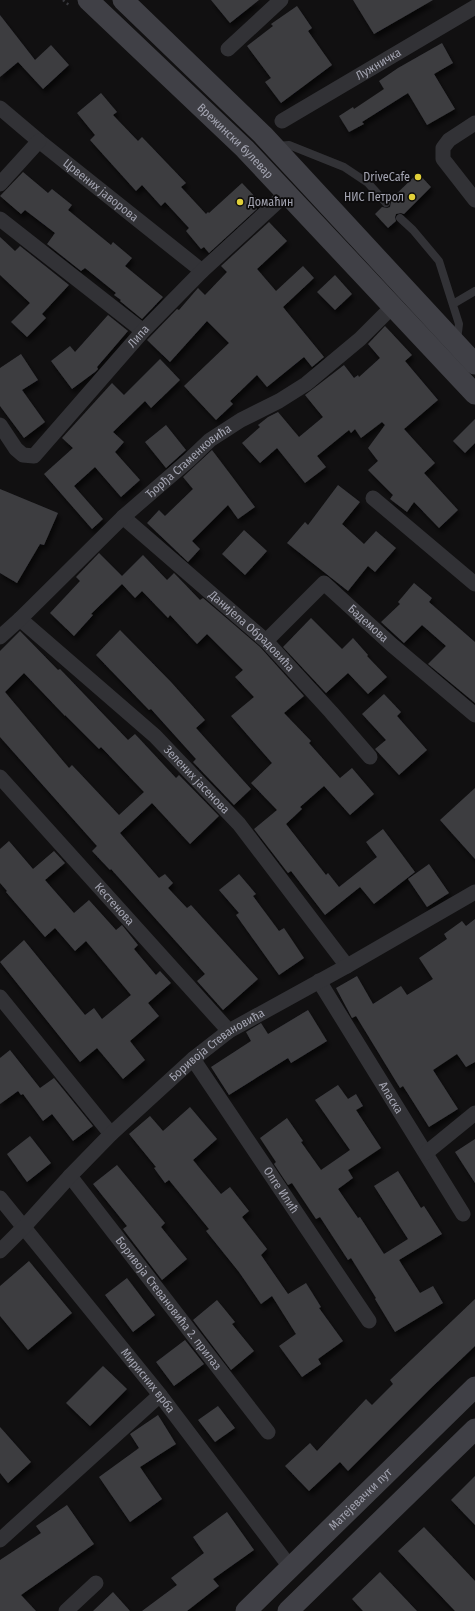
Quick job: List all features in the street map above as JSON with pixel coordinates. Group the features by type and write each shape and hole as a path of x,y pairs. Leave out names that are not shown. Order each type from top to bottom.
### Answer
{"main road":[{"name":"Врежински булевар","path":"88,0 245,149 475,394"},
{"name":"Врежински булевар","path":"124,0 273,146 475,364"},
{"name":"Матејевачки пут","path":"246,1611 475,1387"},
{"path":"288,1611 475,1429"}],"street":[{"path":"228,49 281,0"},
{"name":"Лужничка","path":"282,121 475,7"},
{"name":"Црвених јаворова","path":"0,108 202,271"},
{"path":"475,124 449,140 443,148 443,159 475,200"},
{"path":"0,184 39,141"},
{"name":"Липа","path":"0,425 16,449 23,455 34,456 143,331 202,271 287,193"},
{"path":"0,219 143,331"},
{"name":"Ђорђа Стаменковића","path":"0,637 123,517 210,440 241,420 280,401 306,384 360,339 393,306"},
{"path":"373,498 475,584"},
{"name":"Данијела Обрадовића","path":"123,517 266,641 370,756"},
{"name":"Бадемова","path":"266,641 324,583 392,645 475,715"},
{"name":"Зелених јасенова","path":"20,619 155,736 239,824 347,966"},
{"name":"Кестенова","path":"0,778 229,1031"},
{"name":"Боривоја Стевановића","path":"0,1251 24,1228 70,1176 111,1134 193,1059 229,1031 347,966 475,892"},
{"name":"Аласка","path":"319,981 463,1214"},
{"path":"0,997 111,1134"},
{"name":"Олге Илић","path":"193,1059 369,1321"},
{"path":"426,1153 475,1113"},
{"name":"Боривоја Стевановића 2. прилаз","path":"70,1176 268,1432"},
{"name":"Мирисних врба","path":"0,1198 160,1395 290,1567"},
{"path":"0,1540 160,1395"},
{"path":"66,1611 96,1583"}],"lane":[{"path":"273,146 289,145 344,167 368,183 386,203"},
{"path":"400,218 413,230 439,262 459,324 457,344"},
{"path":"453,304 475,291"}],"building":[{"path":"211,0 259,0 230,23"},
{"path":"353,0 433,0 374,34"},
{"path":"297,6 312,28 308,31 332,65 281,103 265,82 271,78 247,46 273,26 271,24"},
{"path":"0,15 35,60 51,45 69,65 43,89 18,62 0,77"},
{"path":"442,43 453,63 434,74 455,109 427,125 408,93 362,122 364,124 349,132 339,116 353,107 354,109 384,89 379,81 398,68"},
{"path":"101,93 117,112 113,115 138,141 142,137 186,183 181,187 206,214 242,183 260,202 255,207 257,209 209,253 204,247 201,249 186,231 189,228 165,202 161,206 142,185 136,191 90,140 95,135 77,113"},
{"path":"23,172 48,193 52,189 72,205 68,210 111,245 113,242 132,258 125,266 163,297 142,319 114,295 116,293 85,268 81,271 47,244 55,233 25,210 21,214 0,196"},
{"path":"418,173 431,187 404,214 396,214 396,221 388,228 375,214 382,207 390,207 390,200"},
{"path":"269,222 287,241 257,269 276,291 303,266 314,278 283,307 324,357 312,367 304,357 267,387 257,375 230,401 233,404 216,420 184,386 229,343 207,321 170,362 147,340 177,309 179,310 198,288 205,295 227,272 221,266"},
{"path":"0,237 15,251 20,246 69,285 42,314 46,318 27,337 11,322 30,303 0,275"},
{"path":"335,275 352,294 335,310 317,292"},
{"path":"108,315 128,331 97,367 98,369 72,389 51,361 70,346 75,352"},
{"path":"385,326 412,355 405,361 438,400 404,429 435,463 424,473 458,510 439,528 414,502 407,512 390,499 393,495 368,470 378,461 368,448 385,425 382,422 361,438 355,429 351,433 349,430 317,456 326,467 305,483 277,448 260,463 242,443 260,427 258,425 268,417 278,412 299,437 323,417 305,395 344,365 354,378 358,375 359,377 380,358 368,344"},
{"path":"21,354 38,380 22,390 45,422 24,438 0,406 0,368"},
{"path":"160,359 180,380 151,408 145,401 113,432 124,442 115,452 140,480 121,497 95,467 74,486 103,519 92,529 44,474 73,448 62,438 112,383 124,395"},
{"path":"475,419 475,443 465,453 453,441"},
{"path":"166,425 186,450 166,468 145,442"},
{"path":"212,450 255,507 238,519 228,505 192,541 200,549 188,562 147,523 159,510 165,516 193,489 183,477"},
{"path":"338,485 360,502 342,524 364,544 376,531 396,548 375,572 368,566 348,591 287,543 305,522 308,525"},
{"path":"0,489 58,513 44,545 40,544 17,583 0,573"},
{"path":"244,530 267,551 245,575 222,554"},
{"path":"99,553 122,576 143,555 167,580 174,573 200,600 203,598 260,647 304,696 284,713 311,741 309,743 340,778 352,768 374,794 350,815 324,786 300,807 302,809 286,824 326,875 328,873 339,887 377,857 366,842 383,829 415,872 374,904 360,887 325,915 291,871 288,873 254,829 277,810 251,783 272,763 231,716 254,697 235,677 243,670 207,634 197,644 170,615 168,618 142,591 135,598 122,584 91,614 93,615 74,636 50,613 80,581 76,577"},
{"path":"414,583 432,598 429,602 475,642 475,703 428,664 446,646 422,625 404,643 381,622 400,604 398,602"},
{"path":"311,618 342,649 353,638 368,655 367,656 387,677 368,694 348,673 326,693 283,647"},
{"path":"120,630 171,682 205,720 196,728 251,789 234,805 193,762 196,759 151,709 149,710 96,655"},
{"path":"20,631 58,670 60,669 128,740 135,734 176,778 179,775 219,816 190,844 152,803 120,833 159,878 165,874 173,883 168,888 187,908 191,905 258,979 223,1010 197,981 205,974 111,869 110,870 92,851 97,846 0,737 0,651","holes":["24,673 99,749 101,747 144,792 119,815 72,765 69,768 5,692"]},
{"path":"384,694 401,712 397,716 427,750 399,775 375,749 386,740 362,714"},
{"path":"475,788 475,859 440,820"},
{"path":"9,841 33,869 54,851 65,863 45,880 74,913 89,900 116,930 122,925 138,945 134,949 156,975 160,971 171,983 148,1003 159,1016 130,1041 145,1060 123,1079 97,1048 80,1062 0,962 24,940 85,1015 94,1008 102,1019 131,995 86,941 75,951 55,928 45,937 6,892 7,891 0,883 0,849"},
{"path":"429,864 449,893 427,907 408,879"},
{"path":"239,874 256,894 253,896 279,931 284,928 304,958 279,975 236,915 239,913 219,890"},
{"path":"475,919 475,1062 466,1067 457,1054 433,1070 458,1109 429,1127 403,1086 400,1088 356,1016 352,1018 336,988 357,976 373,1004 401,986 407,995 433,979 419,958 447,939 444,934 462,921 466,926"},
{"path":"308,1010 327,1041 291,1063 288,1058 229,1095 211,1067 251,1041 246,1032 261,1023 268,1034"},
{"path":"10,1050 40,1088 54,1078 93,1126 73,1141 52,1114 43,1121 23,1094 21,1095 18,1091 0,1104 0,1058"},
{"path":"338,1085 348,1099 356,1094 363,1106 356,1110 381,1148 348,1170 353,1178 338,1189 358,1218 360,1217 384,1254 408,1239 374,1186 398,1171 421,1208 424,1206 442,1234 399,1260 420,1293 433,1286 443,1303 395,1332 351,1258 348,1260 320,1217 316,1219 292,1183 288,1185 274,1164 276,1162 260,1138 287,1118 303,1141 301,1142 321,1170 350,1150 315,1100"},
{"path":"190,1107 217,1139 193,1160 221,1194 230,1187 249,1211 242,1217 267,1249 261,1255 288,1294 306,1283 321,1307 319,1308 343,1341 318,1359 321,1364 302,1377 279,1346 296,1334 272,1296 261,1304 239,1272 206,1231 209,1229 169,1180 165,1183 154,1168 156,1167 129,1134 150,1116 163,1131"},
{"path":"30,1136 51,1163 27,1182 7,1154"},
{"path":"475,1139 475,1183 455,1152"},
{"path":"117,1165 165,1223 161,1227 187,1259 162,1280 123,1229 127,1226 93,1184"},
{"path":"29,1261 72,1313 28,1350 0,1316 0,1286"},
{"path":"127,1278 155,1315 133,1332 105,1295"},
{"path":"475,1299 475,1346 348,1471 340,1462 309,1491 285,1466 310,1443 317,1451 366,1399 372,1405 393,1384 390,1380"},
{"path":"217,1300 235,1322 232,1324 254,1351 231,1370 193,1320"},
{"path":"185,1340 204,1364 174,1386 156,1362"},
{"path":"103,1366 127,1389 90,1426 66,1403"},
{"path":"218,1406 235,1428 215,1442 198,1420"},
{"path":"158,1415 176,1444 140,1467 162,1499 130,1522 99,1477 139,1448 130,1434"},
{"path":"0,1427 31,1462 8,1483 0,1473"},
{"path":"475,1476 475,1525 451,1500"},
{"path":"67,1505 94,1544 21,1595 36,1611 0,1611 0,1560 41,1533 36,1526"},
{"path":"227,1512 254,1550 213,1579 219,1586 187,1611 142,1611 177,1585 171,1578 204,1553 193,1537"},
{"path":"424,1527 475,1581 475,1611 455,1611 398,1551"},
{"path":"380,1572 417,1611 363,1611 352,1599"},
{"path":"113,1592 130,1611 93,1611"}],"place":[{"name":"DriveCafe","path":"418,177"},
{"name":"НИС Петрол","path":"412,197"},
{"name":"Домаћин","path":"240,202"}]}
